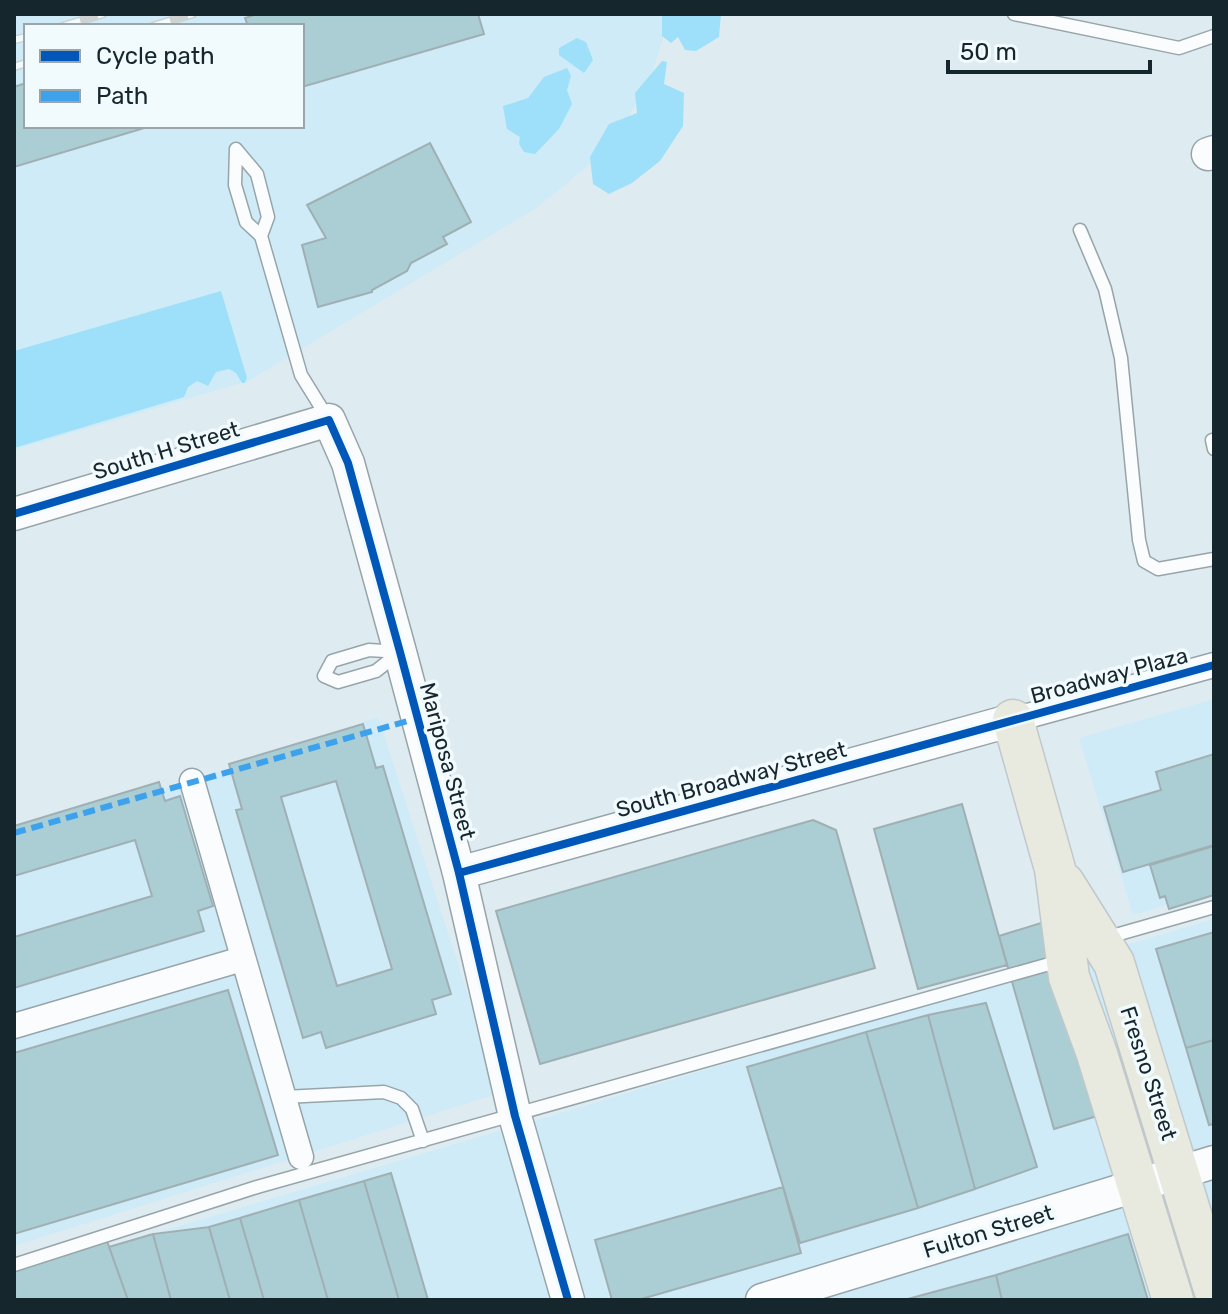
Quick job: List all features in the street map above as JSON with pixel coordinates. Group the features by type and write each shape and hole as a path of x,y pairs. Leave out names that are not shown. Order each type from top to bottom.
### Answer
{"main road":[{"name":"Fresno Street","path":"1013,720 1055,869 1083,950 1069,977 1097,1054 1173,1300"},
{"name":"Fresno Street","path":"1083,950 1114,963 1197,1167 1214,1289"}],"street":[{"name":"South H Street","path":"14,514 329,420"},
{"name":"Mariposa Street","path":"329,420 348,463 400,652 459,873 515,1116 568,1300"},
{"name":"Broadway Plaza","path":"1013,720 1214,665"},
{"name":"South Broadway Street","path":"459,873 1013,720"},
{"path":"192,781 301,1157"},
{"path":"14,1026 242,959"},
{"name":"Fulton Street","path":"762,1300 1197,1167"}],"lane":[{"path":"1014,14 1179,48 1214,36"},
{"path":"261,236 268,217 257,174 236,149 235,185 246,222 261,236 301,375 329,420"},
{"path":"1080,230 1105,289 1121,358 1139,540 1144,561 1158,569 1214,559"},
{"path":"369,650 400,652 376,671 338,682 324,676 332,661 369,650"},
{"path":"14,1265 257,1187 515,1116 1083,950 1214,907"},
{"path":"284,1097 384,1092 401,1098 412,1109 423,1141"}],"shaded area":[{"path":"14,14 675,14 668,23 652,73 627,119 594,161 538,207 248,381 14,450"},
{"path":"662,14 721,14 719,37 696,51 685,50 678,37 671,43 662,36"},
{"path":"577,38 586,42 593,60 584,73 559,55 559,48"},
{"path":"662,61 667,62 664,84 684,93 683,126 660,161 632,183 609,194 593,184 590,157 609,124 637,113 635,93"},
{"path":"567,68 571,76 567,90 572,104 559,129 535,154 524,152 519,144 520,137 507,129 503,106 528,98 544,77"},
{"path":"221,291 247,378 245,383 229,369 216,372 208,386 197,381 188,387 184,397 14,448 14,351"},
{"path":"1214,699 1214,891 1133,915 1079,738"},
{"path":"378,717 500,1093 14,1246 14,832 192,781"},
{"path":"1214,919 1214,1300 14,1300 14,1275"}],"building":[{"path":"257,14 478,14 484,34 304,86 304,24 247,24 245,18"},
{"path":"24,84 24,128 144,128 14,167 14,87"},
{"path":"430,143 471,222 443,237 447,244 411,263 407,271 372,292 318,307 302,245 326,238 307,205"},
{"path":"363,724 376,768 383,766 451,994 432,1000 436,1014 326,1048 321,1032 303,1038 236,810 242,809 229,764","holes":["336,781 392,969 337,986 281,797"]},
{"path":"1214,754 1214,845 1123,872 1104,807 1161,790 1156,772"},
{"path":"159,782 165,801 180,796 213,906 198,911 204,931 14,988 14,937 152,896 135,840 14,876 14,826"},
{"path":"962,804 1007,965 918,989 874,829"},
{"path":"813,820 836,830 875,968 540,1064 496,911"},
{"path":"1214,846 1214,895 1169,909 1165,896 1160,898 1150,865"},
{"path":"1070,914 1127,1107 1054,1129 999,936"},
{"path":"1214,932 1214,1040 1186,1048 1156,949"},
{"path":"228,990 278,1155 14,1234 14,1053"},
{"path":"986,1003 1037,1167 975,1189 928,1015"},
{"path":"928,1015 975,1189 918,1208 866,1032"},
{"path":"866,1032 918,1208 800,1243 747,1067"},
{"path":"1214,1040 1214,1124 1209,1125 1186,1048"},
{"path":"391,1173 428,1300 399,1300 364,1181"},
{"path":"364,1181 399,1300 328,1300 299,1200"},
{"path":"783,1187 801,1253 638,1300 612,1300 595,1240"},
{"path":"299,1200 328,1300 264,1300 240,1218"},
{"path":"240,1218 264,1300 230,1300 209,1227"},
{"path":"209,1227 230,1300 171,1300 153,1234"},
{"path":"153,1234 171,1300 128,1300 109,1247"},
{"path":"1128,1234 1148,1300 1002,1300 996,1275"},
{"path":"107,1241 128,1300 14,1300 14,1269"},
{"path":"996,1275 1002,1300 904,1300"}],"railway":[{"path":"70,24 103,14"},
{"path":"160,24 193,14"},
{"path":"14,40 24,38"},
{"path":"14,67 24,64"}],"marked path":[{"path":"14,833 418,718"}],"cycle path":[{"path":"14,514 329,420 348,463 400,652 459,873 515,1116 568,1300"},
{"path":"459,873 1214,665"}]}
